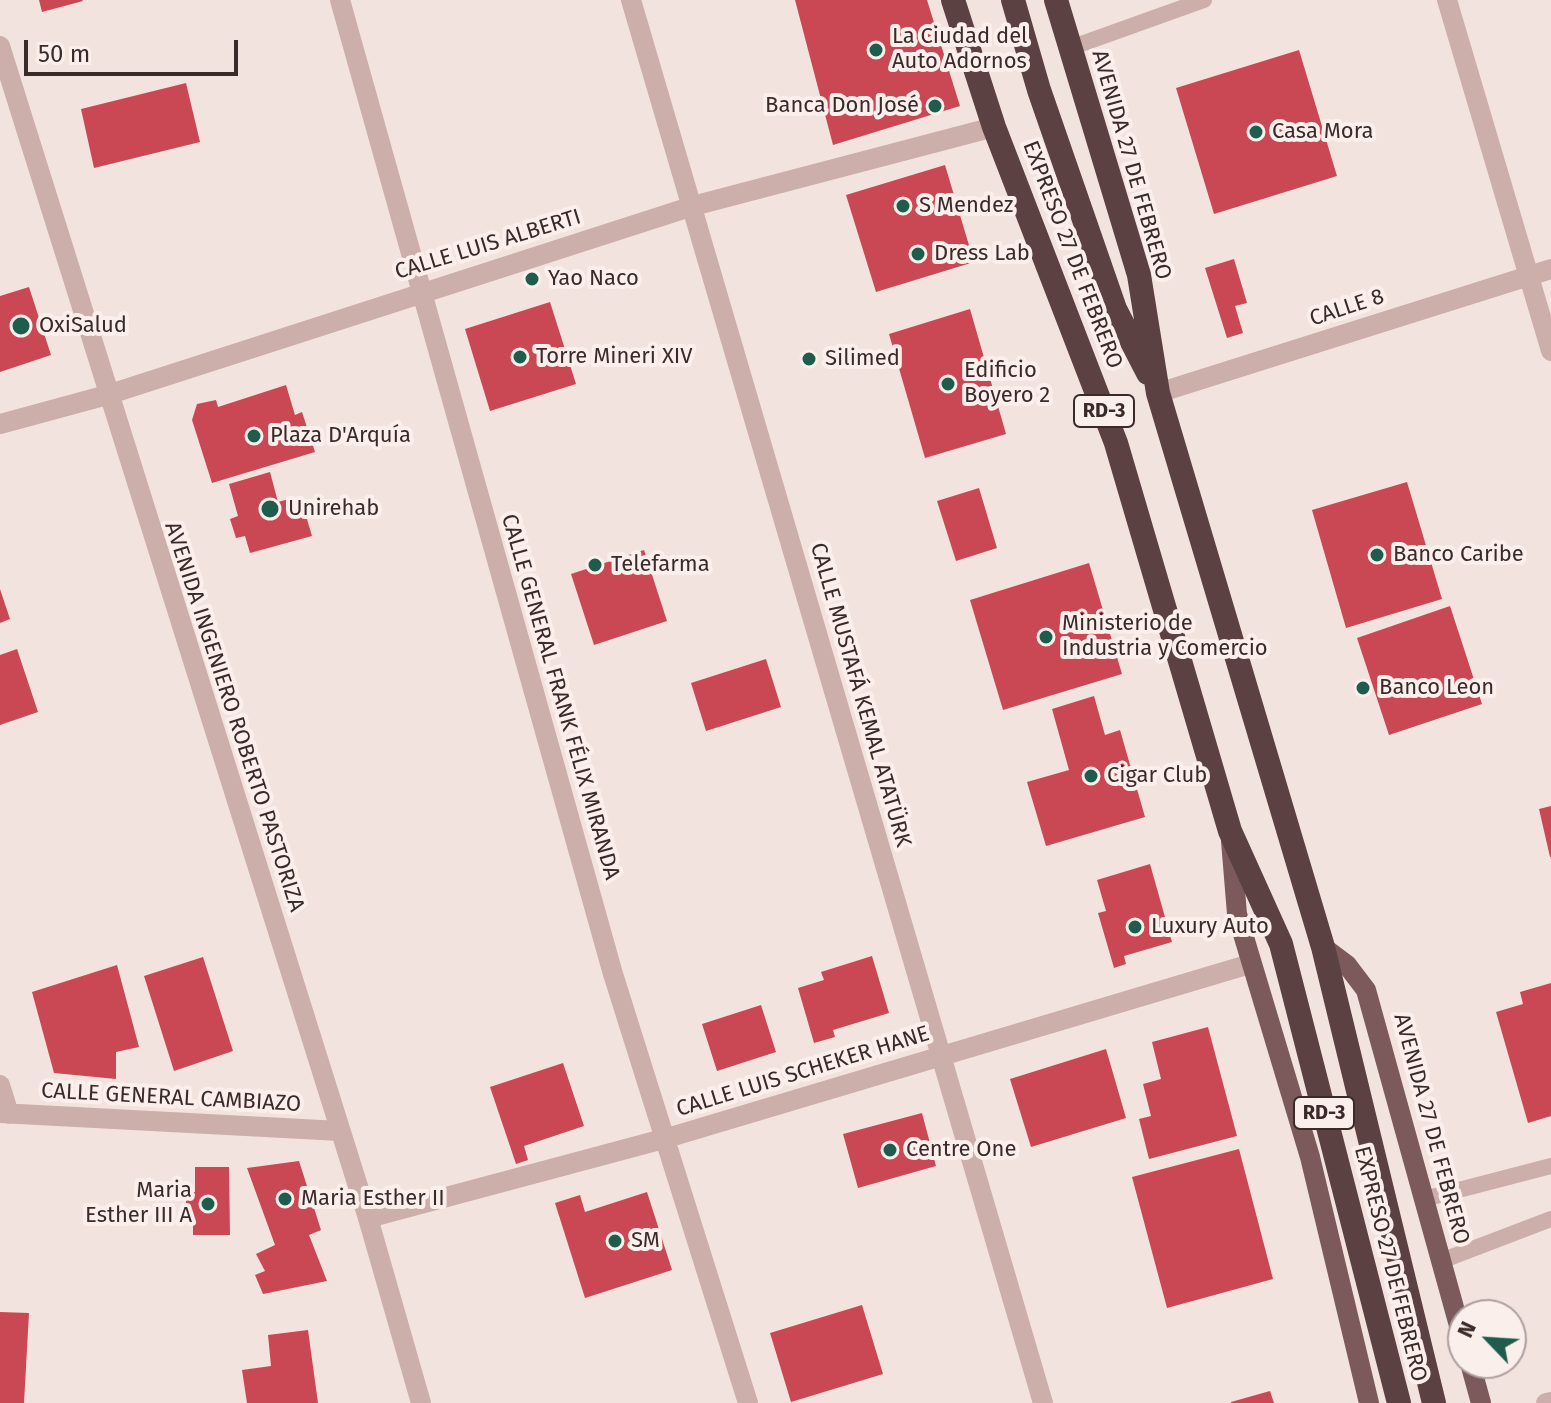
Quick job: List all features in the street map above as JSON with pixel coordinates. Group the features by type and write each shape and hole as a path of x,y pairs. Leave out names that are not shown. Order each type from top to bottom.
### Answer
{"highway":[{"name":"EXPRESO 27 DE FEBRERO","path":"953,0 994,127 1116,443 1230,831 1281,944 1399,1403"},
{"path":"1013,0 1039,90 1115,309 1158,393"},
{"name":"AVENIDA 27 DE FEBRERO","path":"1056,0 1139,275 1158,393"},
{"name":"EXPRESO 27 DE FEBRERO","path":"1158,393 1323,947 1434,1403"}],"main road":[{"name":"RD-3","path":"1230,831 1237,914 1310,1157 1369,1403"},
{"name":"AVENIDA 27 DE FEBRERO","path":"1323,947 1347,965 1366,990 1452,1299"},
{"path":"1474,1379 1481,1403"}],"street":[{"name":"CALLE GENERAL FRANK FÉLIX MIRANDA","path":"340,0 613,974 748,1403"},
{"name":"CALLE MUSTAFÁ KEMAL ATATÜRK","path":"631,0 1043,1403"},
{"path":"1447,0 1551,351"},
{"name":"AVENIDA INGENIERO ROBERTO PASTORIZA","path":"0,46 107,395 368,1218 421,1403"},
{"name":"CALLE LUIS ALBERTI","path":"0,424 107,395 422,290 693,206 994,127"},
{"name":"CALLE 8","path":"1158,393 1551,269"},
{"name":"CALLE LUIS SCHEKER HANE","path":"368,1218 667,1138 1250,964"},
{"path":"0,1085 4,1114"},
{"name":"CALLE GENERAL CAMBIAZO","path":"4,1114 340,1131"}],"lane":[{"path":"1070,48 1204,0"},
{"path":"1424,1199 1551,1166"},
{"path":"1441,1261 1551,1219"}],"building":[{"path":"39,0 82,0 83,1 42,12"},
{"name":"La Ciudad del Auto Adornos","path":"795,0 927,0 960,106 833,145"},
{"name":"Casa Mora","path":"1299,50 1337,176 1214,214 1176,88"},
{"path":"186,83 200,142 94,168 81,109"},
{"path":"945,165 974,262 876,292 846,195"},
{"path":"1234,259 1247,303 1235,306 1243,333 1227,338 1205,268"},
{"name":"OxiSalud","path":"29,287 51,355 0,372 0,296"},
{"name":"Torre Mineri XIV","path":"550,302 576,384 490,411 465,329"},
{"name":"Edificio Boyero 2","path":"970,309 1006,434 925,458 889,334"},
{"name":"Plaza D'Arquía","path":"286,385 295,415 302,412 315,452 212,483 192,420 197,404 216,400 218,407"},
{"name":"Unirehab","path":"270,472 278,502 300,496 312,536 250,553 245,536 236,538 230,519 238,516 229,484"},
{"name":"Banco Caribe","path":"1407,482 1442,599 1346,628 1312,510"},
{"path":"979,488 997,548 956,561 937,501"},
{"path":"644,550 667,621 594,645 571,574"},
{"name":"Ministerio de Industria y Comercio","path":"1089,563 1122,674 1003,710 970,600"},
{"path":"0,589 10,619 0,623"},
{"path":"1450,606 1482,704 1389,735 1357,638"},
{"path":"17,649 38,712 0,725 0,655"},
{"path":"766,659 781,707 706,731 691,683"},
{"name":"Cigar Club","path":"1094,696 1105,735 1120,730 1145,817 1046,846 1027,782 1069,770 1052,709"},
{"path":"1551,806 1551,857 1550,857 1539,809"},
{"name":"Luxury Auto","path":"1150,864 1172,942 1124,956 1126,964 1114,968 1098,913 1106,911 1097,880"},
{"path":"872,956 889,1013 833,1030 835,1037 814,1043 798,988 824,980 821,972"},
{"path":"203,957 233,1051 174,1071 144,976"},
{"path":"117,965 139,1047 116,1052 116,1079 54,1073 32,992"},
{"path":"1551,983 1551,1116 1528,1123 1496,1012 1523,1004 1520,992"},
{"path":"761,1005 776,1052 717,1071 702,1024"},
{"path":"1208,1027 1237,1136 1149,1159 1139,1119 1151,1116 1143,1084 1161,1079 1152,1042"},
{"path":"1106,1049 1126,1118 1031,1147 1010,1079"},
{"path":"563,1063 584,1126 524,1146 528,1160 516,1164 490,1087"},
{"name":"Centre One","path":"922,1113 936,1166 858,1188 843,1134"},
{"path":"1239,1149 1273,1279 1167,1308 1132,1177"},
{"name":"Maria Esther II","path":"299,1161 321,1230 309,1235 327,1281 263,1294 255,1275 265,1271 256,1254 275,1245 247,1168"},
{"name":"Maria Esther III A","path":"195,1167 229,1167 230,1235 193,1235 193,1215 186,1216 186,1193 195,1192"},
{"name":"SM","path":"647,1192 672,1270 585,1298 555,1203 580,1195 585,1212"},
{"path":"862,1305 883,1374 791,1402 770,1333"},
{"path":"0,1312 29,1313 24,1403 0,1403"},
{"path":"308,1330 318,1403 247,1403 242,1370 271,1366 268,1335"},
{"path":"1270,1391 1274,1403 1231,1403 1231,1402"}],"place":[{"name":"La Ciudad del Auto Adornos","path":"876,50"},
{"name":"Banca Don José","path":"935,106"},
{"name":"Casa Mora","path":"1256,132"},
{"name":"S Mendez","path":"903,206"},
{"name":"Dress Lab","path":"918,254"},
{"name":"Yao Naco","path":"532,279"},
{"name":"OxiSalud","path":"21,326"},
{"name":"Torre Mineri XIV","path":"520,357"},
{"name":"Silimed","path":"809,359"},
{"name":"Edificio Boyero 2","path":"948,384"},
{"name":"Plaza D'Arquía","path":"254,436"},
{"name":"Unirehab","path":"270,509"},
{"name":"Banco Caribe","path":"1377,555"},
{"name":"Telefarma","path":"595,565"},
{"name":"Ministerio de Industria y Comercio","path":"1046,637"},
{"name":"Banco Leon","path":"1363,688"},
{"name":"Cigar Club","path":"1091,776"},
{"name":"Luxury Auto","path":"1135,927"},
{"name":"Centre One","path":"890,1150"},
{"name":"Maria Esther II","path":"285,1199"},
{"name":"Maria Esther III A","path":"208,1204"},
{"name":"SM","path":"615,1241"}]}
